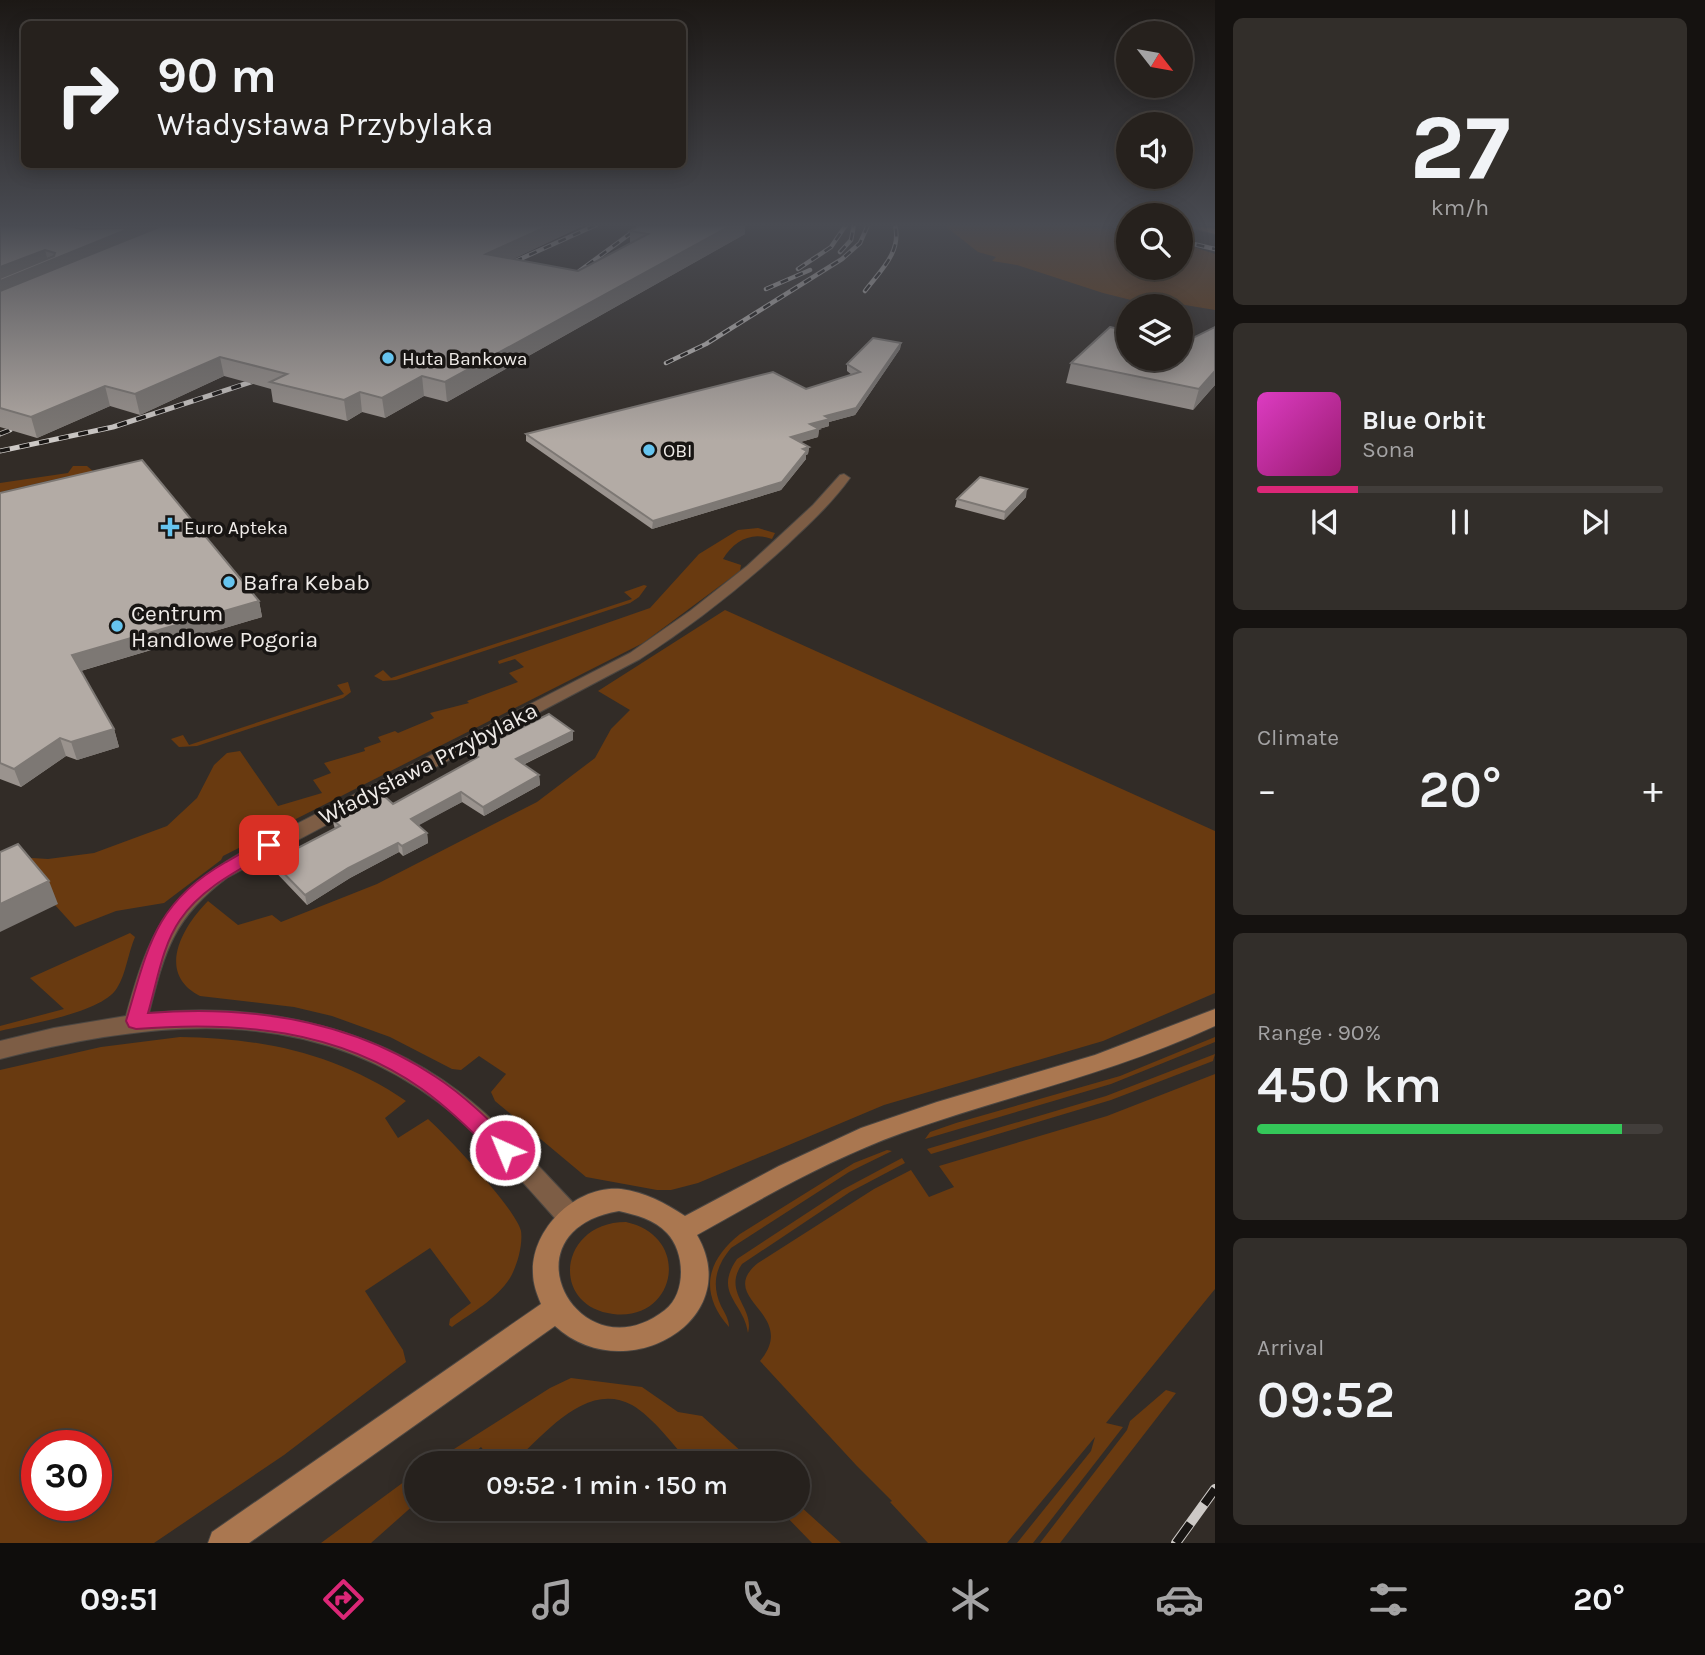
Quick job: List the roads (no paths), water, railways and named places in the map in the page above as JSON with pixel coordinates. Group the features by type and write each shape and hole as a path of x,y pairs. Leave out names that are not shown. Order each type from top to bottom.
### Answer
{"street":[{"name":"Władysława Przybylaka","path":"136,1021 168,923 186,900 211,878 248,856 635,656 727,592 816,510 844,478"},
{"path":"0,1050 76,1031 136,1021 192,1017 256,1020 323,1033 375,1053 429,1082 465,1111 571,1218"},
{"path":"681,1231 870,1135 935,1111 1108,1061 1215,1017"},
{"path":"604,1202 634,1202 662,1213 681,1231 695,1259 695,1283 678,1315 658,1331 632,1339 606,1338 581,1330 558,1308 548,1290 545,1261 556,1234 571,1218 589,1206 604,1202"},
{"path":"223,1543 558,1308"}],"railway":[{"path":"666,363 706,344 781,297"},
{"path":"0,451 113,427 266,377"},
{"path":"0,434 10,430"},
{"path":"1176,1543 1215,1489"}],"place":[{"name":"Huta Bankowa","path":"388,358"},
{"name":"OBI","path":"649,450"},
{"name":"Euro Apteka","path":"170,527"},
{"name":"Bafra Kebab","path":"229,582"},
{"name":"Centrum Handlowe Pogoria","path":"117,626"}]}
